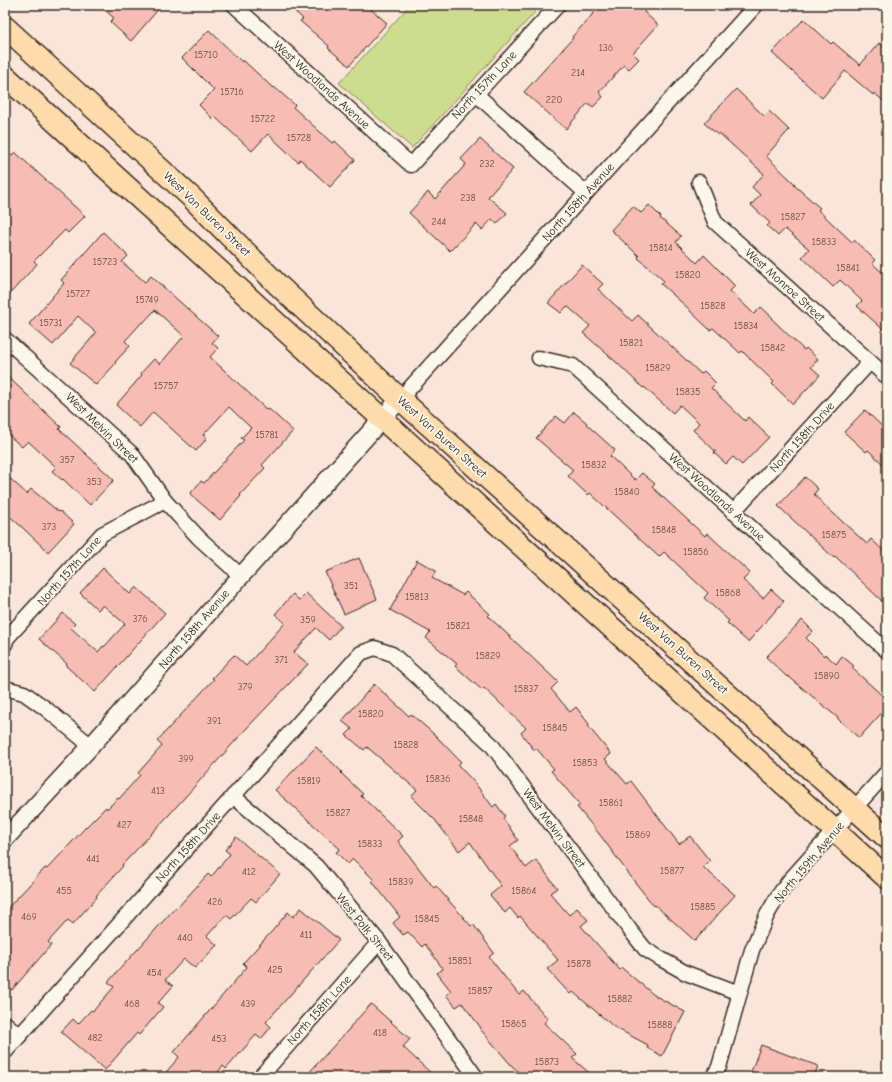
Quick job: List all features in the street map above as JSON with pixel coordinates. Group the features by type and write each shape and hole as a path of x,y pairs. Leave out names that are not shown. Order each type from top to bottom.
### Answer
{"main road":[{"name":"West Van Buren Street","path":"5,27 191,197 278,285 400,398 887,838"},
{"path":"5,76 887,878"}],"street":[{"name":"West Woodlands Avenue","path":"234,5 411,164"},
{"name":"North 158th Avenue","path":"5,839 90,746 400,398 756,5"},
{"name":"North 157th Lane","path":"411,164 476,94 549,8"},
{"path":"476,94 586,193"},
{"name":"West Monroe Street","path":"699,182 716,222 887,377"},
{"name":"West Melvin Street","path":"5,339 132,454 165,501 199,538 241,576"},
{"name":"West Woodlands Avenue","path":"539,358 572,366 887,651"},
{"name":"North 158th Drive","path":"733,512 870,362"},
{"name":"North 157th Lane","path":"5,644 7,638 102,534 165,501"},
{"name":"North 158th Drive","path":"5,1052 361,654 375,648"},
{"name":"West Melvin Street","path":"375,648 392,654 491,744 645,949 686,973 739,993"},
{"path":"5,688 24,693 45,708 90,746"},
{"name":"North 159th Avenue","path":"713,1077 719,1067 752,950 766,915 789,881 887,772"},
{"name":"West Polk Street","path":"234,796 316,866 379,942 476,1077"},
{"name":"North 158th Lane","path":"260,1077 379,942"},
{"path":"5,1023 19,1036"}],"green space":[{"path":"410,5 529,5 536,11 412,148 339,83"}],"building":[{"path":"99,5 162,5 131,41 110,22 114,18"},
{"path":"288,5 366,5 387,23 349,66 328,48 329,46 300,21 303,19"},
{"path":"601,5 651,5 644,12 658,25 633,53 639,59 629,69 624,65 599,92 603,97 593,107 588,103 566,129 524,92"},
{"path":"804,19 831,44 833,42 860,65 879,43 887,50 887,104 874,93 873,95 845,71 822,98 772,53"},
{"path":"209,30 242,62 243,60 273,88 274,87 295,105 293,107 332,143 335,141 355,160 330,187 300,159 298,162 268,134 252,151 215,117 213,119 199,105 214,90 182,58"},
{"path":"736,89 764,116 769,111 789,130 766,156 795,184 794,185 820,208 818,210 852,242 854,240 875,260 872,263 887,277 887,333 857,306 862,301 840,280 833,287 802,257 809,249 785,229 778,236 767,226 770,223 751,205 760,195 752,187 764,174 719,133 718,135 704,123"},
{"path":"480,139 513,169 488,197 507,213 497,224 492,219 482,230 476,224 450,251 409,213 428,192 435,199 466,164 461,159"},
{"path":"15,152 85,216 68,233 65,230 34,261 37,264 5,299 5,162"},
{"path":"649,205 661,217 660,218 681,236 676,242 697,263 704,255 735,286 730,291 754,314 761,307 804,350 806,348 818,359 811,367 820,375 793,404 772,384 774,382 742,351 740,353 713,328 710,330 661,284 664,281 638,258 639,256 611,230 633,206 641,213"},
{"path":"103,232 128,256 122,262 145,282 151,276 218,336 212,343 218,348 210,357 267,410 269,409 293,431 262,465 265,468 240,495 241,496 220,520 190,494 201,481 204,483 244,440 241,438 251,428 229,407 203,435 207,438 196,451 153,412 140,427 116,405 154,359 160,364 184,336 155,310 125,341 130,346 96,385 70,363 96,333 78,316 53,345 29,324 64,283 61,280"},
{"path":"582,265 603,284 598,289 632,321 638,315 701,374 704,371 716,383 711,388 745,421 748,417 769,437 742,465 733,457 726,464 693,430 699,423 680,405 673,413 644,387 643,388 583,333 590,326 567,306 561,313 548,303"},
{"path":"5,374 61,427 59,429 114,480 90,505 63,479 62,480 52,471 56,467 28,441 22,447 5,432"},
{"path":"865,410 887,431 887,468 868,450 866,452 844,432"},
{"path":"574,412 615,450 610,456 635,480 642,473 655,484 652,487 705,536 707,533 750,573 743,580 763,598 771,589 784,601 748,642 727,623 729,621 704,598 708,593 664,552 659,557 590,493 588,495 568,476 573,470 536,438 556,416 565,423"},
{"path":"5,474 27,494 31,489 59,512 60,511 74,524 48,552 5,512"},
{"path":"805,477 818,489 814,494 822,503 867,544 871,539 887,554 887,606 835,556 834,558 778,506"},
{"path":"359,558 377,599 344,614 325,572"},
{"path":"417,560 436,571 432,578 463,595 466,592 490,614 488,616 558,682 551,689 570,712 576,707 589,724 588,726 611,754 605,759 627,784 631,781 679,844 690,836 710,861 703,867 735,895 695,941 655,905 654,906 634,881 577,807 580,805 551,771 554,769 536,748 534,750 521,733 526,728 484,688 482,690 455,666 457,664 426,638 430,632 390,610"},
{"path":"103,568 130,594 136,587 165,613 95,692 39,639 63,613 75,624 71,628 98,652 125,624 103,605 98,610 80,593"},
{"path":"306,593 341,626 329,640 316,628 294,652 308,664 246,729 122,865 123,866 73,924 68,920 48,942 51,945 12,990 5,984 5,911 45,868 47,869 106,807 107,809 118,798 119,799 140,775 138,773 162,746 157,741 214,679 212,678 234,655 246,666 285,623 275,614 293,594 299,600"},
{"path":"802,620 813,631 806,638 824,656 825,654 836,664 842,656 854,666 852,668 887,700 887,707 859,738 838,718 788,676 787,677 766,657"},
{"path":"374,684 409,716 411,714 435,735 461,762 458,765 474,782 493,807 496,804 505,816 503,818 518,840 510,846 526,868 536,860 557,888 550,893 569,915 577,908 588,920 581,926 620,970 622,968 654,995 685,1012 662,1056 647,1048 648,1045 614,1027 573,992 570,994 547,969 558,960 520,916 518,918 510,908 505,913 490,895 501,886 470,842 459,851 435,820 411,796 417,790 367,747 364,750 346,735 352,729 342,721"},
{"path":"316,747 363,794 361,796 403,836 398,841 434,888 436,886 471,926 473,924 494,953 489,957 519,995 524,991 548,1019 544,1023 577,1054 572,1058 594,1077 524,1077 512,1066 480,1029 481,1028 462,1003 456,1007 446,995 451,991 437,973 443,969 425,944 422,947 408,932 403,935 393,923 400,917 372,881 374,880 353,859 348,864 336,852 340,849 275,790"},
{"path":"236,837 280,874 256,902 251,898 231,919 226,915 207,936 217,945 195,968 184,959 165,980 173,986 158,1003 163,1007 139,1035 137,1033 105,1070 61,1032 73,1019 78,1024 91,1010 93,1011 114,987 108,982 208,874 211,877 230,854 225,850"},
{"path":"301,908 339,940 266,1022 271,1027 261,1039 256,1035 226,1069 223,1066 214,1077 162,1077 179,1057 174,1052 247,967 243,963 288,912 293,917"},
{"path":"371,1004 410,1039 403,1047 435,1077 305,1077 350,1028"},
{"path":"761,1045 818,1066 814,1077 749,1077"}]}
